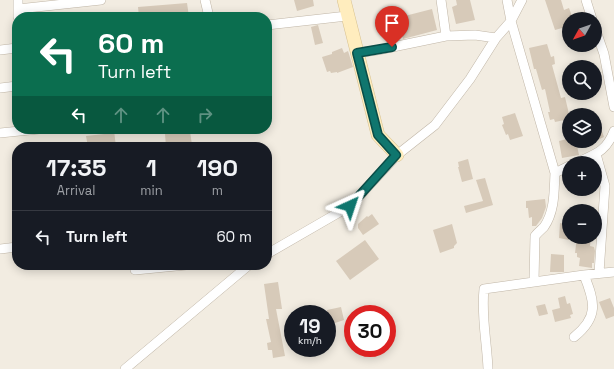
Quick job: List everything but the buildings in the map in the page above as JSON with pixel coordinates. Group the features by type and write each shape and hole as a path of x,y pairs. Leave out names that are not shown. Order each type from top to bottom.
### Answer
{"street":[{"path":"18,9 101,0"},
{"path":"205,0 208,12"},
{"path":"344,0 378,135 396,155"},
{"path":"441,0 446,36"},
{"path":"507,0 511,21 555,172 554,199 550,214 544,227 535,236 534,281"},
{"path":"272,251 350,206 396,155 435,125 470,79 496,38 511,21 522,0"},
{"path":"586,0 590,12"},
{"path":"272,24 347,16"},
{"path":"357,53 446,36 475,35 496,38"},
{"path":"602,48 614,107"},
{"path":"0,50 12,49"},
{"path":"0,88 12,87"},
{"path":"0,132 12,131"},
{"path":"592,156 609,143 614,131"},
{"path":"596,154 609,185 600,273"},
{"path":"555,172 562,169"},
{"path":"0,249 12,248"},
{"path":"125,369 243,270"},
{"path":"488,369 487,345 483,317 484,289 506,287 534,281 614,272"},
{"path":"574,337 590,321 593,309 590,288 584,275"}],"route":[{"path":"350,206 396,155 378,135 357,53 392,47"}]}
